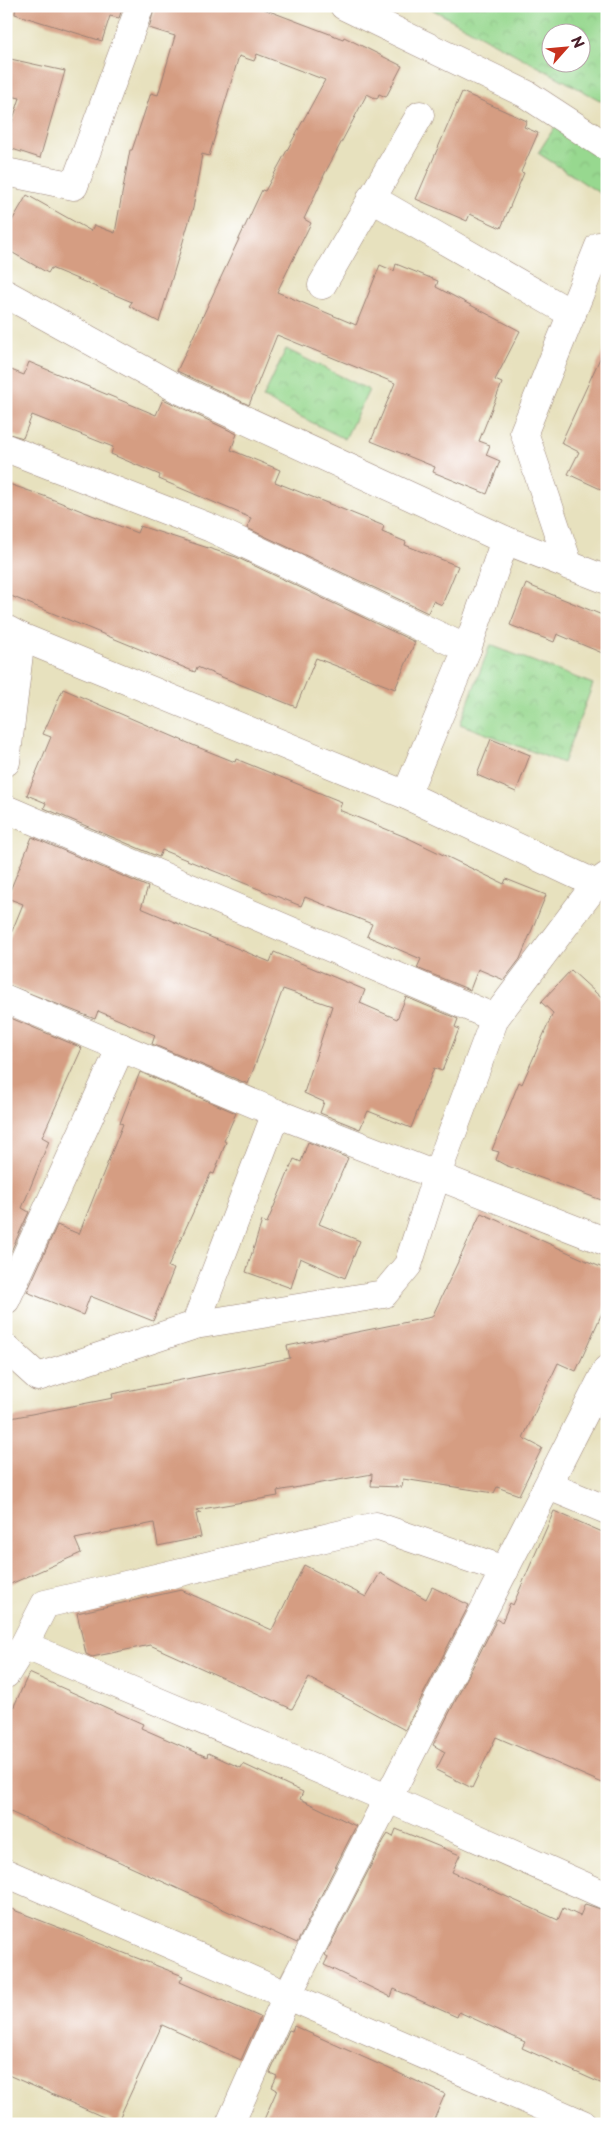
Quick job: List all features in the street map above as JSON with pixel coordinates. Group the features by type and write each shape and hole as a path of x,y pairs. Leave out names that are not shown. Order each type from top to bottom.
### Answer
{"street":[{"path":"6,172 74,186 140,6"},
{"path":"344,6 526,94 607,147"},
{"path":"322,286 420,115"},
{"path":"371,198 572,314"},
{"path":"569,566 524,432 599,246"},
{"path":"6,294 178,390 505,540 607,580"},
{"path":"6,448 211,528 467,649"},
{"path":"406,795 467,649 505,540"},
{"path":"6,762 14,633 406,795 602,880 495,1018 437,1174 408,1265 384,1294 194,1325 38,1377 6,1348"},
{"path":"6,809 495,1018"},
{"path":"6,999 276,1113 437,1174 607,1242"},
{"path":"6,1300 121,1048"},
{"path":"194,1325 276,1113"},
{"path":"230,2124 287,1996 504,1570 549,1486 607,1369"},
{"path":"549,1486 607,1510"},
{"path":"6,1674 24,1645 45,1604 376,1526 504,1570"},
{"path":"24,1645 388,1799 607,1896"},
{"path":"6,1873 582,2124"}],"green space":[{"path":"426,6 607,6 607,104 548,72 590,72 590,22 540,22 540,68"},
{"path":"560,119 607,150 607,198 538,153"},
{"path":"286,349 369,390 345,439 263,398"},
{"path":"490,645 593,684 563,763 460,724"}],"building":[{"path":"16,6 123,6 119,18 110,16 102,41 15,14"},
{"path":"155,6 256,6 343,39 344,37 402,66 386,97 379,94 377,99 367,94 325,173 304,219 311,223 277,292 356,325 380,265 394,271 396,264 438,281 436,287 520,331 495,380 502,383 479,441 490,445 486,455 500,461 487,494 433,472 435,467 371,441 395,383 277,335 249,405 177,371 262,190 265,191 325,80 257,54 254,61 239,56 209,156 202,154 193,208 159,322 129,306 132,302 51,268 48,273 6,249 6,231 27,195 91,231 94,225 115,233 130,150 132,150 151,93 158,95 175,36 149,28"},
{"path":"6,58 65,71 40,158 6,147 6,140 20,98 6,95"},
{"path":"462,92 527,121 524,127 538,133 521,172 524,173 501,228 470,214 467,221 416,199"},
{"path":"607,343 607,492 568,474 579,452 561,443"},
{"path":"29,362 156,415 163,399 237,434 231,450 280,470 275,482 384,526 382,532 406,542 405,545 458,566 442,605 433,601 428,613 247,528 251,518 159,479 160,475 111,454 113,447 32,415 23,438 6,433 6,368 24,375"},
{"path":"6,483 137,533 140,526 236,557 415,642 395,689 316,658 296,707 197,667 195,672 6,594"},
{"path":"526,584 607,617 607,655 557,634 554,642 510,625"},
{"path":"63,689 195,746 235,762 236,759 342,802 339,810 408,838 504,884 506,879 546,895 520,959 504,980 478,969 470,990 417,968 421,959 367,936 372,924 305,897 301,906 162,850 159,857 44,808 46,803 27,795 51,737 43,734"},
{"path":"491,739 530,755 516,792 477,775"},
{"path":"32,837 148,887 141,908 270,962 274,952 365,990 360,1003 397,1019 406,997 458,1019 455,1027 459,1029 442,1071 434,1068 411,1128 368,1111 360,1129 320,1113 324,1102 304,1093 332,1006 283,989 248,1084 152,1044 155,1035 98,1011 95,1019 6,984 6,946 23,904 7,898"},
{"path":"571,970 607,1003 607,1202 505,1165 496,1160 499,1152 492,1150 519,1082 522,1084 553,1013 541,1002"},
{"path":"6,1016 82,1048 42,1137 49,1141 22,1208 29,1212 6,1262"},
{"path":"140,1072 236,1113 224,1141 226,1142 214,1174 211,1173 168,1267 174,1269 153,1321 90,1296 83,1315 27,1292 57,1225 79,1234 123,1124 120,1123"},
{"path":"308,1142 348,1158 319,1224 360,1241 345,1278 300,1258 291,1288 246,1272 262,1221 267,1223 294,1159 301,1162"},
{"path":"481,1213 607,1270 607,1302 576,1371 558,1363 523,1438 542,1448 519,1495 497,1487 494,1493 403,1479 402,1487 371,1486 372,1474 277,1491 278,1496 196,1510 202,1513 196,1514 201,1537 158,1546 154,1523 75,1539 81,1553 6,1586 6,1419 113,1398 112,1394 290,1358 287,1346 432,1317"},
{"path":"554,1511 607,1534 607,1785 496,1737 472,1788 436,1770 445,1752 433,1745 497,1619 502,1622 510,1603 513,1605"},
{"path":"304,1565 366,1597 380,1573 426,1599 432,1587 469,1605 405,1730 309,1678 292,1709 150,1645 92,1657 86,1654 77,1613 181,1590 272,1630"},
{"path":"29,1673 143,1724 141,1728 207,1757 208,1753 241,1768 243,1764 303,1792 300,1799 356,1826 297,1943 6,1810 6,1724"},
{"path":"396,1829 460,1855 452,1872 558,1920 563,1908 580,1916 585,1904 607,1911 607,2086 522,2048 525,2042 459,2012 457,2017 394,1989 391,1997 324,1965 328,1957 325,1955 384,1840 388,1834 393,1837"},
{"path":"6,1907 183,1976 180,1982 260,2017 241,2060 162,2025 117,2123 6,2074"},
{"path":"294,2026 445,2094 432,2124 262,2124 277,2090 272,2087 277,2076 270,2073 289,2030 292,2031"}]}
